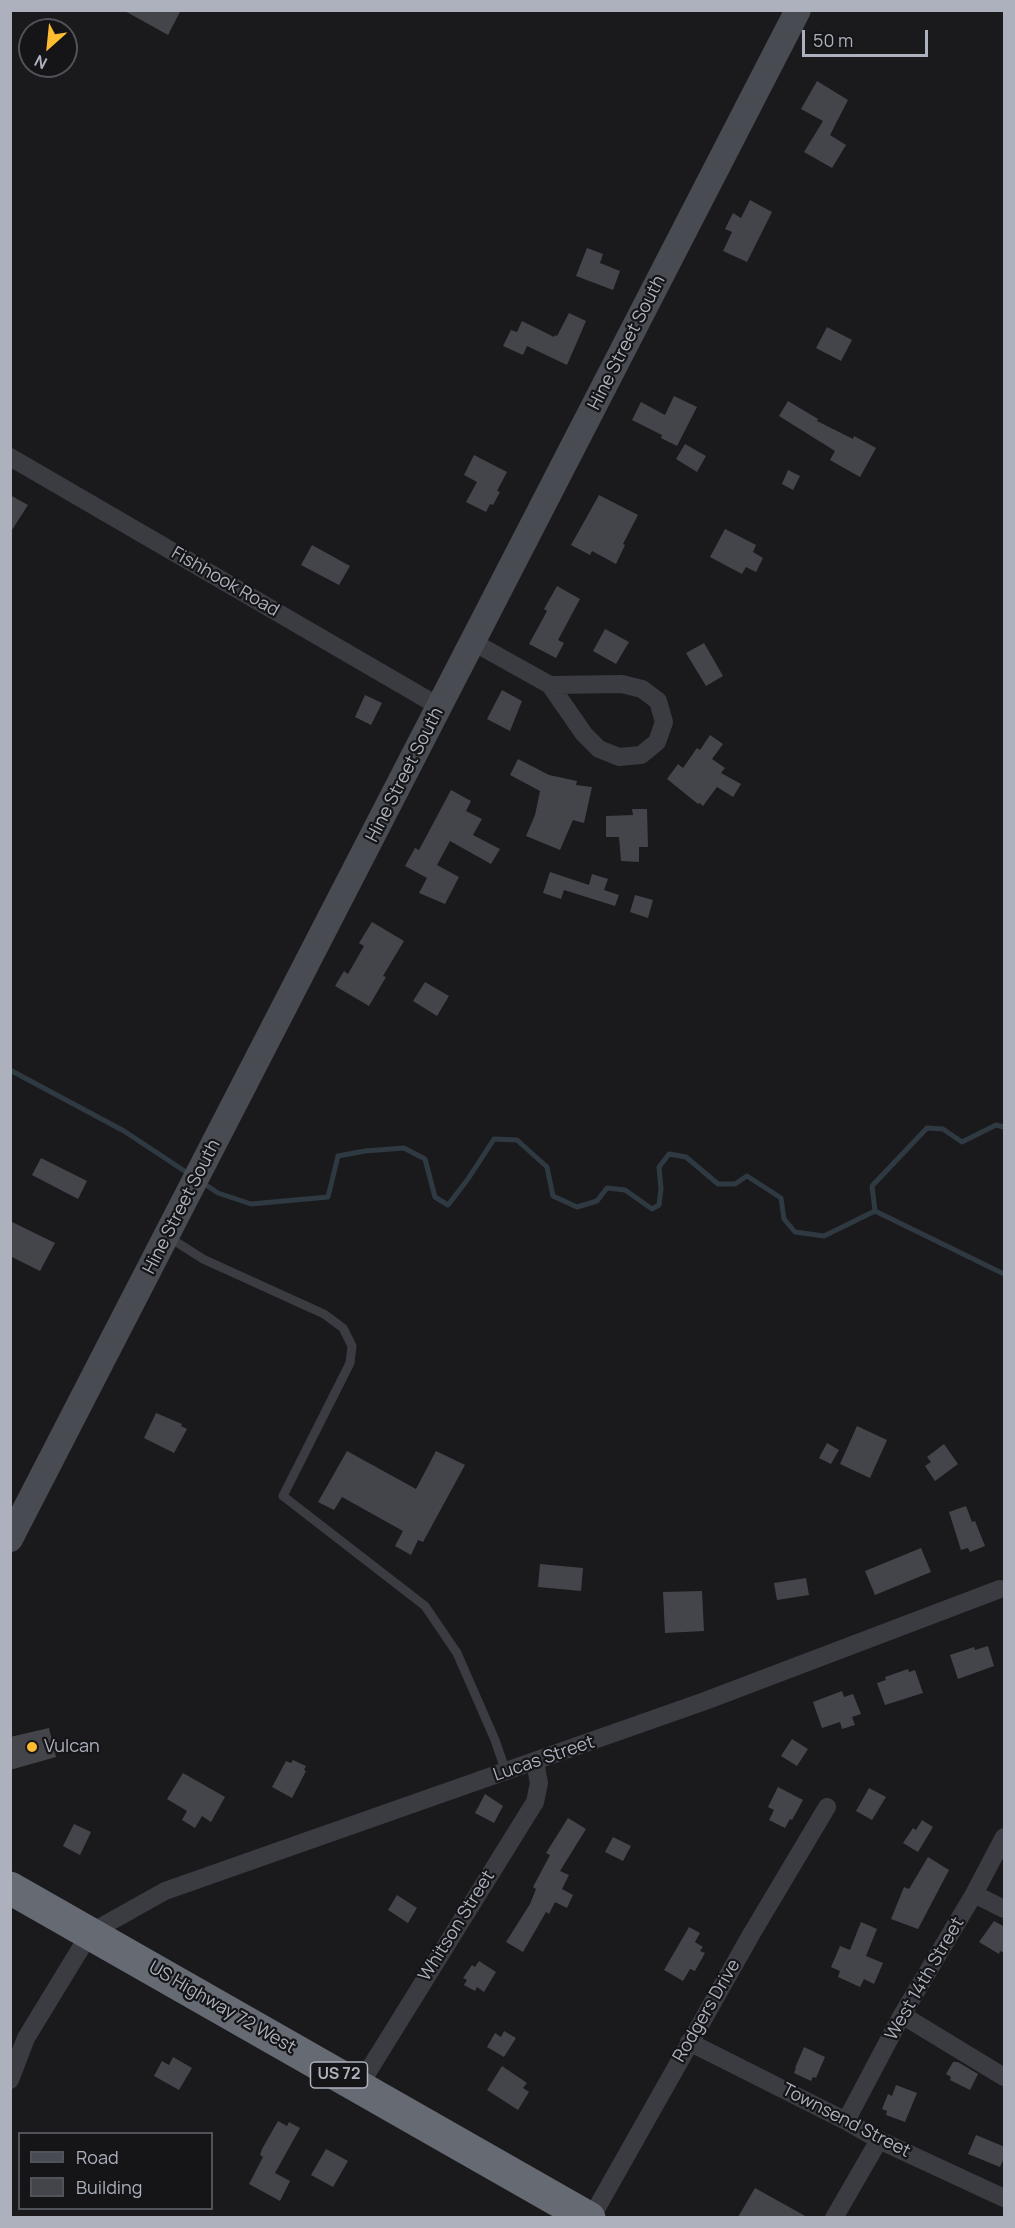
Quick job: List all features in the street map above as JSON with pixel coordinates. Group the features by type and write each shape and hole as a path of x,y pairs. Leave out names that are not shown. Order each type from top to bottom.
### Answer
{"highway":[{"name":"US Highway 72 West","path":"10,1888 590,2217"}],"street":[{"name":"Hine Street South","path":"10,1539 798,10"},
{"name":"Fishhook Road","path":"10,457 440,707"},
{"path":"473,642 550,684 584,734 599,749 619,757 641,755 657,742 664,722 661,711 658,701 642,689 622,684 550,684"},
{"name":"Lucas Street","path":"90,1933 165,1891 705,1701 1000,1589"},
{"name":"Whitson Street","path":"358,2086 535,1802 539,1783 535,1762"},
{"name":"Rodgers Drive","path":"590,2217 689,2042 827,1807"},
{"name":"West 14th Street","path":"846,2121 902,2015 1005,1837"},
{"path":"974,1894 1005,1909"},
{"path":"10,2080 26,2038 90,1933"},
{"path":"902,2015 1005,2077"},
{"name":"Townsend Street","path":"689,2042 879,2140 1005,2198"},
{"path":"834,2217 879,2140"}],"lane":[{"path":"167,1236 203,1259 324,1314 343,1328 351,1346 350,1363 283,1496 425,1606 457,1653 495,1740 506,1772"}],"building":[{"path":"123,10 181,10 168,35"},
{"path":"817,81 848,100 830,135 846,145 832,168 804,152 823,121 801,109"},
{"path":"750,200 772,212 747,262 723,251 732,232 725,229 733,213 741,218"},
{"path":"587,248 603,254 600,263 620,271 613,290 576,276"},
{"path":"569,313 586,321 567,365 527,346 523,355 503,346 511,330 517,332 522,321 554,337 557,336"},
{"path":"827,327 852,340 841,361 816,348"},
{"path":"674,396 697,407 677,446 661,438 662,435 632,420 641,402 665,415"},
{"path":"788,401 818,419 817,421 876,448 860,477 830,460 835,451 779,416"},
{"path":"685,444 706,456 697,472 676,459"},
{"path":"474,455 507,472 497,491 500,492 486,512 466,502 477,482 464,475"},
{"path":"788,470 800,476 793,490 782,484"},
{"path":"10,495 28,505 10,533"},
{"path":"599,495 638,515 623,544 625,545 616,564 592,551 590,555 571,545"},
{"path":"725,529 756,545 753,552 763,558 756,572 746,567 742,574 710,557"},
{"path":"312,545 350,566 339,585 301,565"},
{"path":"557,586 580,599 558,640 564,643 556,658 529,644 547,611 544,609"},
{"path":"605,629 629,642 616,664 593,651"},
{"path":"704,643 723,676 706,686 686,653"},
{"path":"502,690 522,701 510,731 487,719"},
{"path":"365,695 382,703 371,725 355,717"},
{"path":"710,735 723,744 712,759 725,768 721,773 741,784 733,797 717,787 703,806 667,779 678,764 683,768 697,748 700,750"},
{"path":"518,759 549,775 577,781 576,785 592,787 584,823 573,820 560,850 526,836 535,815 540,791 510,775"},
{"path":"451,790 471,801 466,811 482,819 473,835 500,849 491,864 450,841 437,865 459,877 445,904 419,893 427,878 405,866 415,848 419,850"},
{"path":"632,809 647,809 648,847 639,847 639,862 621,861 619,837 606,837 606,816 633,815"},
{"path":"550,872 589,885 592,874 608,879 604,890 619,895 615,906 564,890 561,899 543,893"},
{"path":"635,895 653,900 648,918 630,912"},
{"path":"372,922 404,941 383,976 386,977 369,1006 335,986 344,971 348,974 364,946 359,943"},
{"path":"425,982 449,996 437,1016 413,1001"},
{"path":"41,1158 87,1181 78,1199 32,1175"},
{"path":"10,1221 55,1243 40,1271 10,1256"},
{"path":"156,1413 182,1424 181,1426 187,1429 174,1453 144,1438"},
{"path":"857,1426 887,1440 870,1478 840,1464"},
{"path":"827,1443 839,1450 831,1464 819,1458"},
{"path":"944,1444 958,1464 935,1481 925,1466 931,1462 927,1457"},
{"path":"347,1451 416,1489 436,1451 465,1465 423,1542 418,1540 411,1555 395,1546 403,1531 342,1497 334,1510 318,1502"},
{"path":"966,1506 985,1546 970,1552 968,1548 961,1550 949,1512"},
{"path":"921,1548 931,1572 875,1595 865,1571"},
{"path":"540,1564 583,1568 581,1591 538,1587"},
{"path":"806,1578 809,1595 777,1600 774,1583"},
{"path":"702,1591 704,1631 665,1633 663,1592"},
{"path":"988,1646 994,1666 958,1679 950,1655 974,1647 975,1650"},
{"path":"908,1669 909,1672 915,1670 923,1693 885,1705 877,1683 886,1680 885,1677"},
{"path":"842,1691 844,1697 853,1694 861,1714 852,1717 855,1725 842,1729 840,1722 822,1728 813,1702"},
{"name":"Vulcan","path":"49,1728 56,1757 10,1770 10,1737"},
{"path":"792,1739 808,1749 797,1766 781,1756"},
{"path":"293,1760 306,1766 304,1770 306,1771 292,1798 272,1787 286,1761 291,1763"},
{"path":"183,1773 225,1797 211,1822 202,1816 195,1828 182,1820 187,1811 167,1799"},
{"path":"778,1787 803,1800 785,1828 769,1820 774,1810 768,1807"},
{"path":"869,1788 886,1797 872,1820 856,1811"},
{"path":"485,1794 503,1806 494,1823 475,1813"},
{"path":"568,1818 586,1829 560,1871 569,1875 562,1889 573,1895 567,1908 555,1902 549,1914 546,1912 523,1952 506,1942 530,1904 536,1889 533,1887 550,1855 546,1853"},
{"path":"922,1820 933,1827 918,1852 903,1843 913,1828 916,1830"},
{"path":"74,1824 91,1832 80,1855 63,1846"},
{"path":"613,1837 631,1846 623,1861 605,1852"},
{"path":"928,1857 949,1870 918,1929 891,1919 904,1887 909,1889"},
{"path":"397,1895 417,1908 408,1923 388,1910"},
{"path":"994,1921 1005,1927 1005,1953 1000,1951 999,1954 979,1942"},
{"path":"861,1922 877,1929 866,1956 883,1963 874,1984 864,1979 860,1987 838,1977 840,1971 831,1967 840,1946 850,1950"},
{"path":"689,1927 700,1933 695,1942 703,1947 700,1951 705,1953 695,1971 690,1969 683,1981 664,1970"},
{"path":"479,1961 496,1972 484,1992 477,1987 475,1991 464,1985 467,1980 463,1978 472,1965 475,1967"},
{"path":"504,2031 516,2038 504,2057 487,2047 495,2033 501,2037"},
{"path":"804,2047 825,2057 816,2078 813,2077 811,2081 794,2073"},
{"path":"173,2057 192,2068 179,2090 154,2076 162,2061 169,2065"},
{"path":"953,2062 958,2062 978,2074 970,2090 950,2080 951,2077 946,2074"},
{"path":"502,2066 527,2083 523,2088 529,2092 518,2110 487,2090"},
{"path":"896,2085 917,2093 905,2122 886,2115 887,2111 882,2109 888,2094 892,2096"},
{"path":"278,2121 287,2126 289,2122 300,2128 275,2173 290,2181 280,2201 249,2184 263,2157 260,2155 262,2149"},
{"path":"976,2135 1005,2147 1005,2156 1000,2167 968,2154"},
{"path":"326,2149 348,2161 333,2187 311,2175"},
{"path":"755,2188 807,2217 738,2217"}],"waterway":[{"path":"10,1070 124,1131 186,1172"},
{"path":"875,1211 872,1186 927,1128 943,1129 962,1142 996,1125 1004,1127"},
{"path":"206,1185 218,1193 251,1204 328,1197 338,1156 404,1148 425,1159 435,1197 448,1205 494,1139 517,1140 547,1167 553,1196 577,1207 597,1201 607,1188 625,1190 652,1209 659,1205 661,1189 659,1167 669,1154 686,1157 718,1184 735,1184 747,1176 781,1198 784,1219 795,1232 824,1236 875,1211"},
{"path":"875,1211 1004,1274"}],"place":[{"name":"Vulcan","path":"32,1747"}]}
